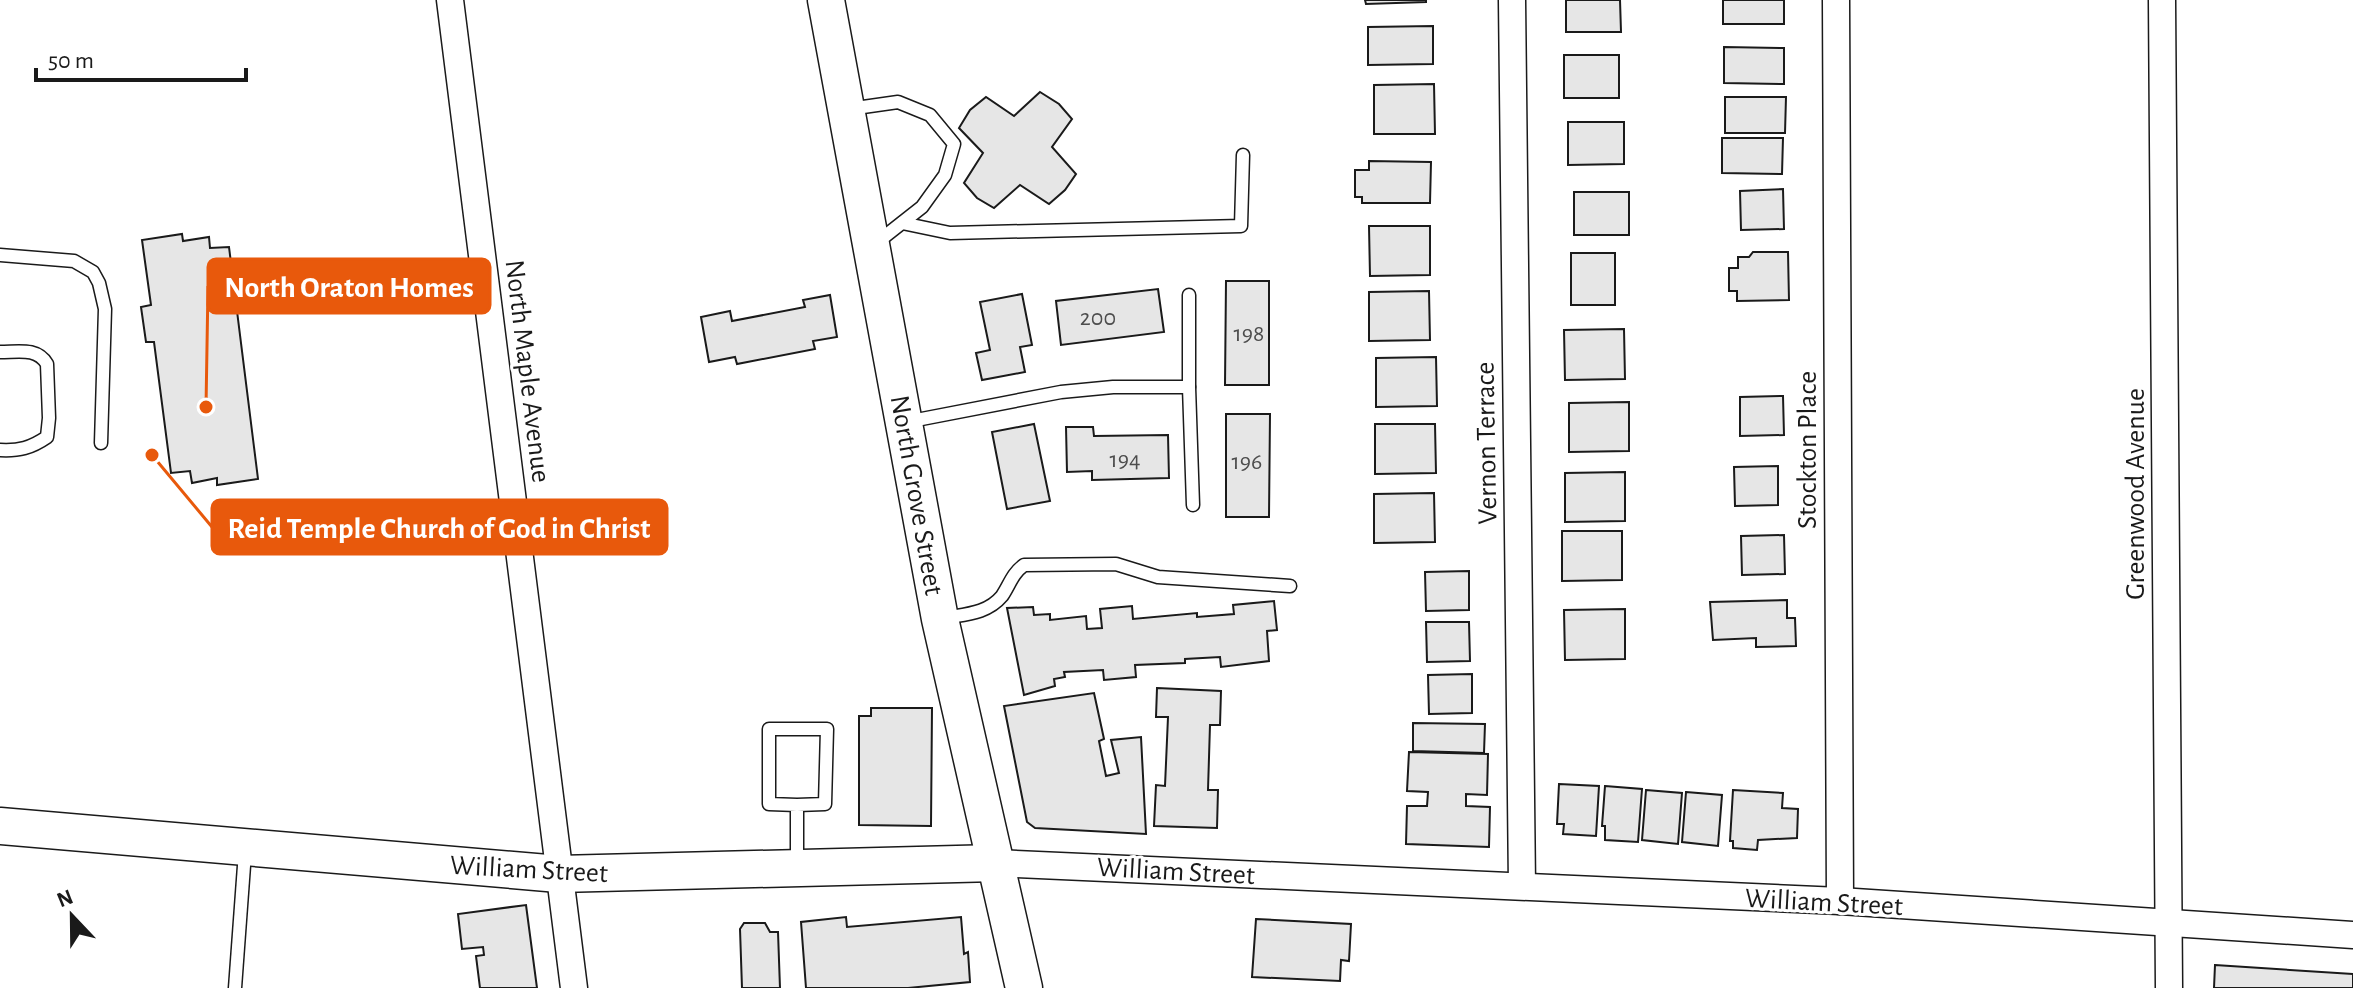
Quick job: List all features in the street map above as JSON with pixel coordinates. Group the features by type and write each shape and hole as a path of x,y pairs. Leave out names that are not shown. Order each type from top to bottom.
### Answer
{"main road":[{"name":"North Grove Street","path":"826,0 940,619 1024,988"},
{"name":"William Street","path":"0,826 559,874 996,863"}],"street":[{"name":"North Maple Avenue","path":"450,0 574,988"},
{"name":"Vernon Terrace","path":"1512,0 1522,886"},
{"name":"Stockton Place","path":"1836,0 1840,901"},
{"name":"Greenwood Avenue","path":"2162,0 2169,988"},
{"name":"William Street","path":"996,863 1840,901 2353,935"}],"lane":[{"path":"846,109 898,102 930,115 954,144 945,175 922,207 872,246"},
{"path":"902,223 950,233 1241,226 1243,155"},
{"path":"0,255 74,261 93,272 99,283 105,309 101,443"},
{"path":"1189,295 1193,505"},
{"path":"0,352 34,352 43,357 47,364 49,418 47,437 34,447 17,451 0,450"},
{"path":"906,422 1061,392 1113,387 1189,387"},
{"path":"940,619 984,611 1003,594 1015,572 1024,565 1116,564 1158,577 1290,586"},
{"path":"769,729 827,729 825,804 797,805 769,804 769,729"},
{"path":"797,805 797,868"},
{"path":"235,988 245,847"}],"building":[{"path":"1365,0 1426,0 1426,2 1366,4"},
{"path":"1566,0 1620,0 1621,32 1566,32"},
{"path":"1723,0 1784,0 1784,24 1723,24"},
{"path":"1433,26 1433,64 1368,65 1368,27"},
{"path":"1724,47 1784,48 1784,84 1724,83"},
{"path":"1564,55 1619,55 1619,98 1564,98"},
{"path":"1434,84 1435,134 1374,134 1374,85"},
{"path":"1040,92 1059,104 1072,119 1052,147 1076,174 1065,190 1049,204 1020,185 994,208 977,198 964,183 983,153 959,128 970,110 986,97 1014,116"},
{"path":"1725,97 1786,97 1785,133 1725,133"},
{"path":"1568,122 1624,122 1624,164 1568,165"},
{"path":"1722,138 1783,138 1782,174 1722,173"},
{"path":"1369,161 1431,162 1430,203 1362,203 1362,197 1355,197 1355,170 1369,170"},
{"path":"1783,189 1784,229 1741,230 1740,191"},
{"path":"1574,192 1629,192 1629,235 1574,235"},
{"path":"1369,226 1430,226 1430,275 1370,276"},
{"path":"182,234 183,241 209,237 210,248 229,247 258,479 217,485 217,478 192,483 190,471 171,473 154,342 146,342 141,307 151,305 142,240"},
{"path":"1753,252 1788,252 1789,300 1737,301 1737,291 1729,291 1729,268 1738,268 1738,257 1749,257"},
{"path":"1571,253 1615,253 1615,305 1571,305"},
{"path":"1226,281 1269,281 1269,385 1225,385"},
{"path":"1158,289 1164,332 1061,345 1056,301"},
{"path":"1429,291 1430,340 1369,341 1369,292"},
{"path":"1022,294 1032,345 1020,347 1025,372 982,380 976,353 990,350 980,302"},
{"path":"830,295 837,337 813,341 815,349 737,364 735,357 709,362 701,317 730,311 732,321 805,307 803,300"},
{"path":"1624,329 1625,379 1565,380 1564,330"},
{"path":"1436,357 1437,406 1376,407 1376,358"},
{"path":"1783,396 1784,435 1740,436 1740,397"},
{"path":"1629,402 1629,451 1569,452 1569,403"},
{"path":"1226,414 1270,414 1269,517 1226,517"},
{"path":"1034,424 1050,501 1007,509 992,432"},
{"path":"1375,424 1435,424 1436,473 1375,474"},
{"path":"1066,427 1093,427 1094,436 1168,435 1169,478 1092,480 1092,471 1067,472"},
{"path":"1778,466 1778,505 1735,506 1734,467"},
{"path":"1625,472 1625,521 1565,522 1565,473"},
{"path":"1434,493 1435,542 1374,543 1374,494"},
{"path":"1562,531 1622,531 1622,580 1562,581"},
{"path":"1784,535 1785,574 1742,575 1741,536"},
{"path":"1469,571 1469,610 1426,611 1425,572"},
{"path":"1787,600 1787,618 1795,618 1796,646 1756,647 1756,638 1713,640 1710,602"},
{"path":"1274,601 1277,630 1267,631 1269,661 1221,667 1220,657 1185,659 1185,663 1135,665 1136,677 1104,680 1103,670 1064,672 1065,677 1054,679 1055,686 1024,695 1007,608 1033,607 1034,615 1050,614 1050,620 1086,616 1087,629 1102,628 1100,609 1132,606 1133,619 1197,613 1197,617 1234,614 1233,605"},
{"path":"1625,609 1625,659 1565,660 1564,610"},
{"path":"1426,622 1469,622 1470,661 1427,662"},
{"path":"1472,674 1472,713 1429,714 1428,675"},
{"path":"1157,688 1221,691 1220,725 1210,725 1208,790 1218,790 1217,828 1154,826 1156,785 1165,786 1168,717 1156,717"},
{"path":"1094,693 1104,739 1099,741 1106,776 1119,773 1111,740 1141,737 1146,834 1035,828 1027,822 1004,706"},
{"path":"871,708 932,708 931,826 859,825 859,716 871,716"},
{"path":"1413,723 1485,724 1484,753 1413,751"},
{"path":"1409,752 1488,754 1487,795 1466,794 1466,806 1490,807 1489,847 1406,844 1407,806 1427,806 1428,792 1407,791"},
{"path":"1559,784 1599,786 1596,836 1563,834 1564,824 1557,824"},
{"path":"1605,786 1642,789 1638,842 1605,840 1605,826 1602,826"},
{"path":"1646,790 1682,793 1678,844 1642,840"},
{"path":"1733,790 1783,793 1782,808 1798,809 1797,838 1758,840 1757,850 1733,848 1733,841 1730,841"},
{"path":"1686,792 1722,795 1718,846 1682,842"},
{"path":"526,905 537,988 480,988 476,956 484,955 483,947 462,949 458,914"},
{"path":"846,917 847,927 961,917 970,982 908,988 806,988 801,922"},
{"path":"1256,919 1351,924 1349,961 1341,960 1340,981 1252,977"},
{"path":"744,923 765,923 770,932 778,932 780,988 742,988 740,929"},
{"path":"2215,965 2353,974 2353,988 2214,988"}],"place":[{"name":"North Oraton Homes","path":"206,407"},
{"name":"Reid Temple Church of God in Christ","path":"152,455"}]}
